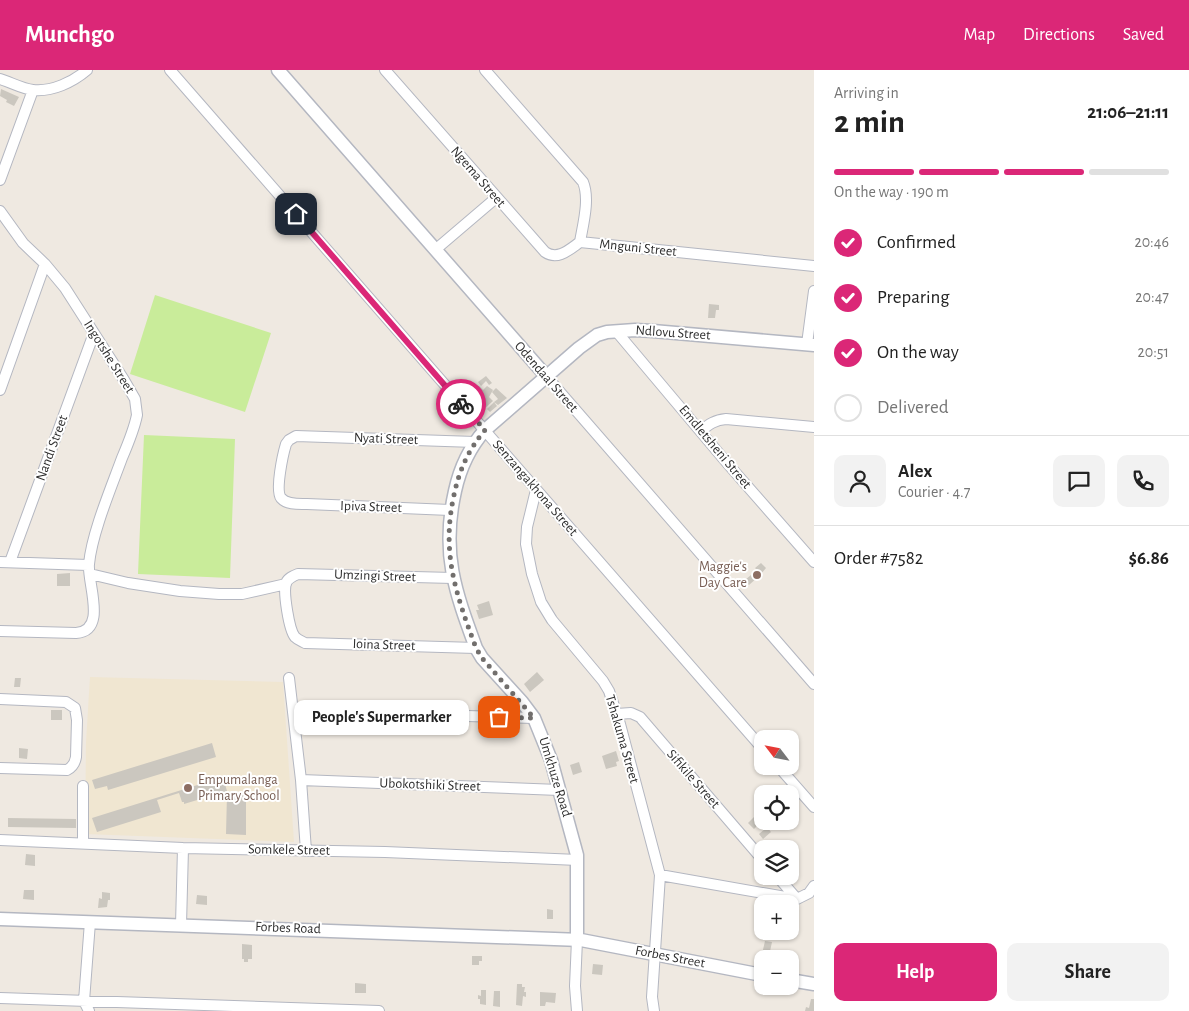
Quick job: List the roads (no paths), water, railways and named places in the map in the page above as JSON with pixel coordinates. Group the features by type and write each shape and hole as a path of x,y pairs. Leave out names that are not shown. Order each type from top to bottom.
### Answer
{"street":[{"path":"0,79 33,90 54,89 67,84 87,70"},
{"name":"Senzangakhona Street","path":"170,70 754,739"},
{"name":"Odendaal Street","path":"278,70 814,684"},
{"name":"Ngema Street","path":"385,70 496,198 549,255 554,256 564,253 580,242"},
{"name":"Mnguni Street","path":"485,70 583,182 586,198 580,242 814,266"},
{"path":"0,180 33,90"},
{"path":"436,250 496,198"},
{"name":"Ingotshe Street","path":"0,212 23,243 45,264 65,288 135,399 137,415 136,423 103,513 89,570 94,614 88,629 84,633 0,631"},
{"path":"0,390 45,264"},
{"path":"811,345 814,292"},
{"name":"Ndlovu Street","path":"546,376 590,340 602,333 616,330 653,331 811,345"},
{"name":"Emdletsheni Street","path":"616,330 814,562"},
{"name":"Nandi Street","path":"5,562 94,333"},
{"name":"Umkhuze Road","path":"546,376 485,430 475,442 463,464 450,510 448,551 453,578 476,648 482,658 534,718 551,760 576,846 578,860 577,940"},
{"path":"701,431 709,424 726,419 814,427"},
{"name":"Nyati Street","path":"292,503 282,499 278,491 286,444 296,436 475,442"},
{"name":"Tshakuma Street","path":"536,490 526,533 532,574 541,602 552,620 603,681 609,691 617,714 660,875 652,997 654,1011"},
{"name":"Ipiva Street","path":"292,503 450,510"},
{"path":"5,562 89,570 128,583 171,590 219,594 242,594 286,584"},
{"name":"Umzingi Street","path":"286,584 292,576 298,574 453,578"},
{"name":"Ioina Street","path":"286,584 285,591 289,620 294,636 305,643 476,648"},
{"path":"289,678 301,780 306,851"},
{"path":"0,699 66,702 75,708 76,720 75,763 67,770 0,768"},
{"path":"293,711 534,718"},
{"name":"Sifikile Street","path":"617,714 631,714 640,717 754,850"},
{"path":"786,775 814,807"},
{"name":"Ubokotshiki Street","path":"301,780 559,790"},
{"path":"83,786 83,843"},
{"name":"Somkele Street","path":"0,840 183,848 578,860"},
{"path":"181,925 183,848"},
{"path":"660,875 774,895"},
{"path":"785,885 794,895"},
{"path":"799,898 809,892 814,886"},
{"name":"Forbes Road","path":"0,918 577,940"},
{"path":"78,1004 90,922"},
{"path":"577,940 575,986 577,1011"},
{"name":"Forbes Street","path":"577,940 754,973"},
{"path":"799,982 814,984"},
{"path":"0,998 78,1004 379,1011"},
{"path":"78,1004 89,1011"}],"place":[{"name":"Maggie's Day Care","path":"757,575"},
{"name":"People's Supermarker","path":"499,717"},
{"name":"Empumalanga Primary School","path":"188,788"}]}
